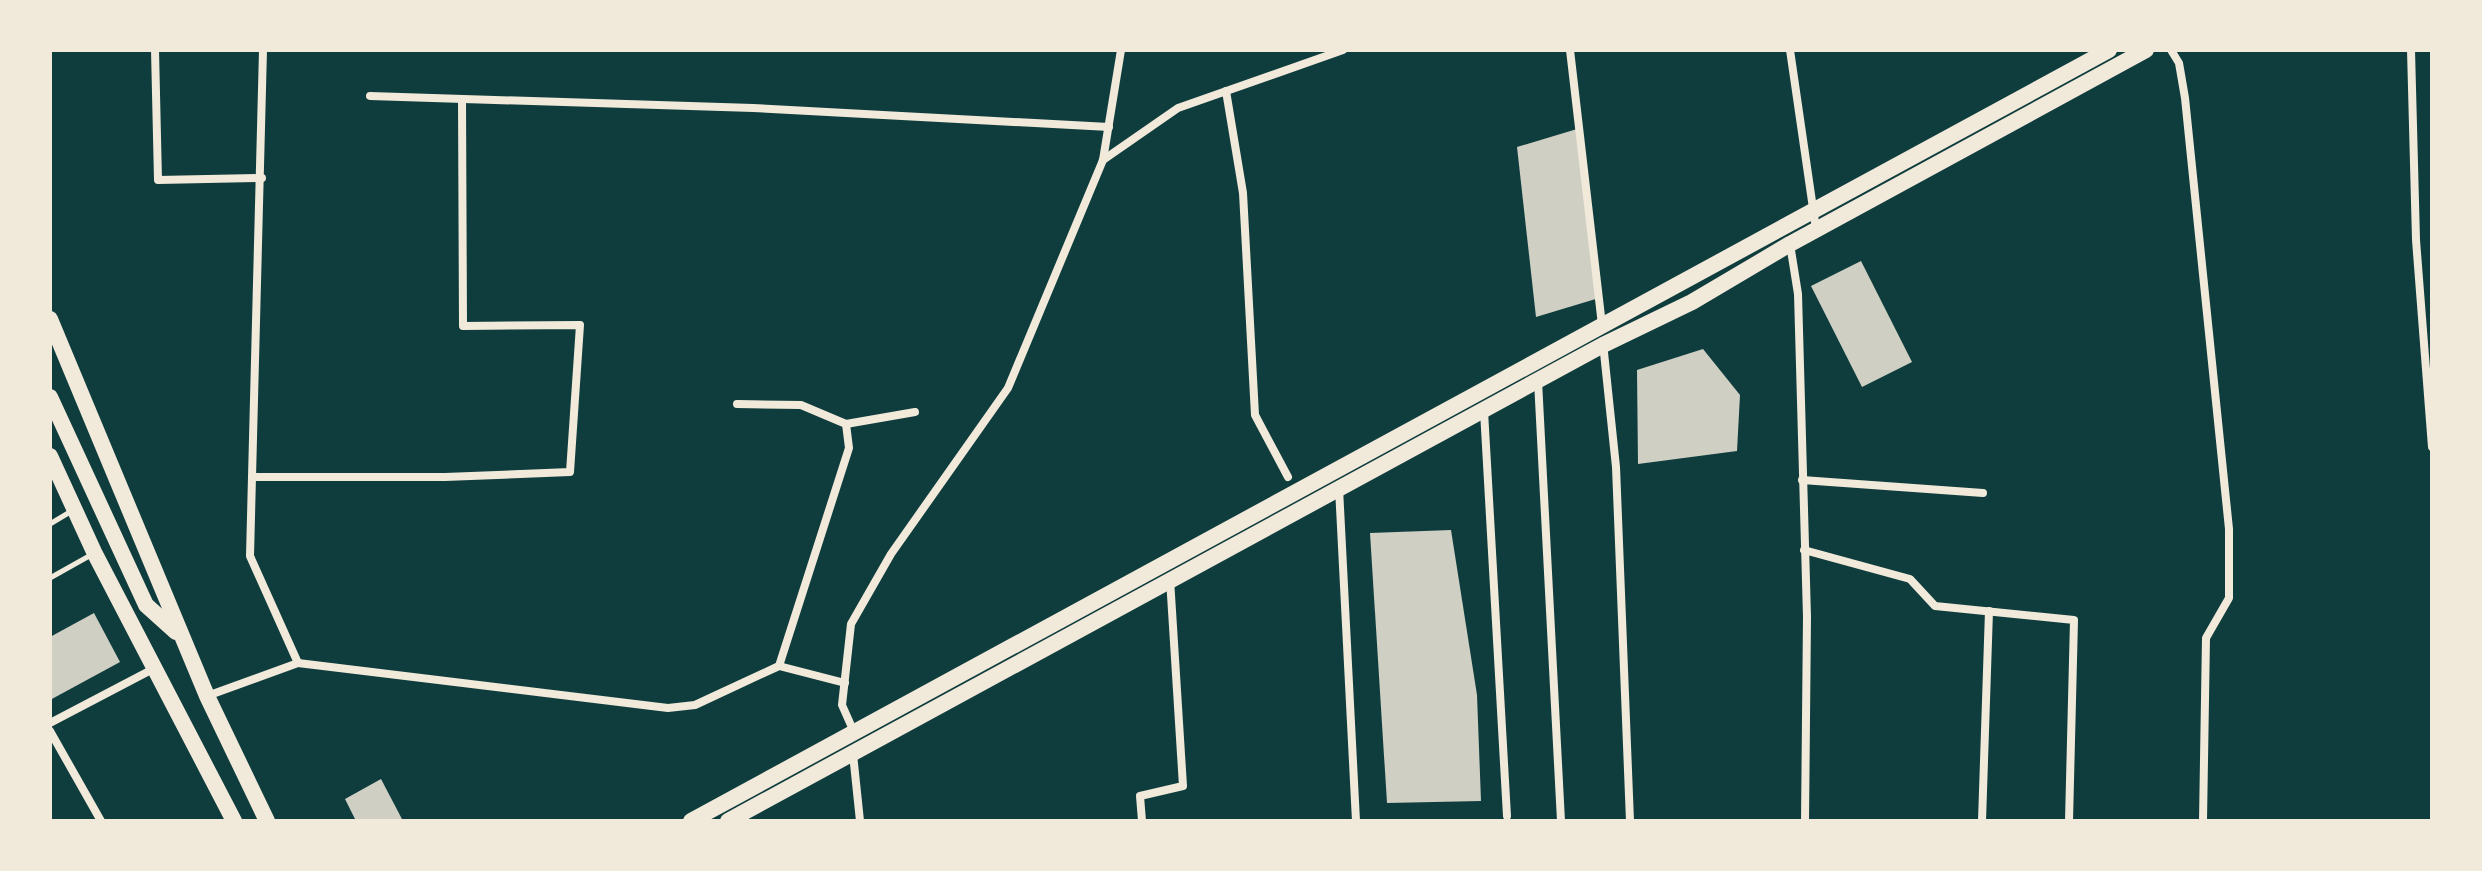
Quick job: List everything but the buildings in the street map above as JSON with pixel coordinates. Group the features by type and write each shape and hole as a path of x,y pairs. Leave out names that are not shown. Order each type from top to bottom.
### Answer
{"main road":[{"path":"691,821 2109,50"},
{"path":"728,821 1603,345 1692,302 1816,229 2146,50"},
{"path":"50,319 207,696 267,821"},
{"path":"50,397 146,605 183,639"},
{"path":"50,456 95,554 234,821"}],"street":[{"path":"155,50 158,180 262,178"},
{"path":"263,50 250,556 298,663"},
{"path":"854,733 842,705 851,624 891,554 1008,388 1103,160 1121,50"},
{"path":"1103,160 1178,108 1343,50"},
{"path":"1570,50 1616,467 1630,821"},
{"path":"1790,50 1816,229"},
{"path":"2171,50 2179,63 2185,98 2229,529 2229,598 2206,638 2203,821"},
{"path":"2411,50 2416,240 2432,447"},
{"path":"1226,91 1243,193 1255,415 1288,477"},
{"path":"370,96 753,108 1109,127"},
{"path":"252,477 445,477 570,472 580,325 463,326 462,99"},
{"path":"1790,244 1798,294 1804,550 1805,821"},
{"path":"1538,381 1561,821"},
{"path":"737,404 801,405 846,424 915,412"},
{"path":"1484,410 1507,816"},
{"path":"779,666 849,448 846,424"},
{"path":"1802,480 1983,493"},
{"path":"1339,488 1356,821"},
{"path":"1804,550 1910,579 1935,606 2074,620 2069,821"},
{"path":"1142,821 1140,796 1183,786 1167,562"},
{"path":"1982,821 1989,611"},
{"path":"207,696 298,663 668,708 695,705 779,666 845,683"},
{"path":"50,723 156,668"},
{"path":"50,731 101,821"},
{"path":"853,753 860,821"}],"lane":[{"path":"50,524 74,509"},
{"path":"50,578 95,554"}]}
